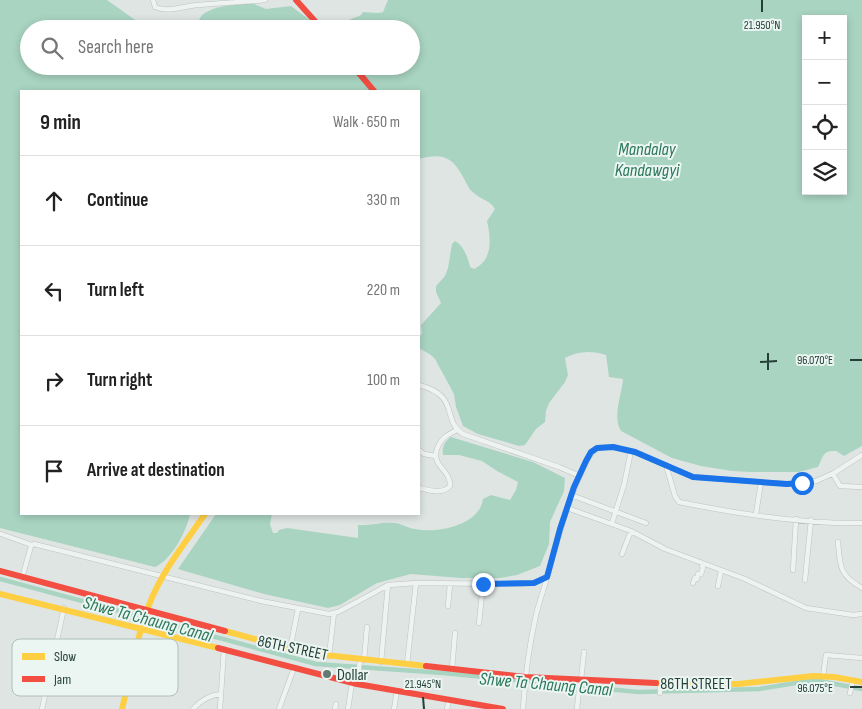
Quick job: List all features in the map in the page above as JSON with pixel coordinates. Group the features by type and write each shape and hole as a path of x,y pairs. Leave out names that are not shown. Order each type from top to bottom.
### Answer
{"main road":[{"path":"296,0 314,20"},
{"path":"361,75 373,90"},
{"path":"139,639 154,592 162,577 204,515"},
{"name":"86TH STREET","path":"0,571 290,649 361,663 407,664 452,669 462,673 660,688 758,683 806,676 823,676 851,687 862,682"},
{"path":"0,594 142,627 355,684 499,709"},
{"path":"122,709 125,696"}],"street":[{"path":"153,0 155,7 164,10 177,10 194,5 265,0"},
{"path":"420,385 432,390 444,399 457,430 467,436 580,476"},
{"path":"420,488 440,492 447,490 450,486 449,478 435,456 443,438 457,430"},
{"path":"523,709 525,678 536,615 567,508 591,452 597,448 613,447 631,451 693,477 787,484 816,481 833,474 862,455"},
{"path":"420,451 424,454 435,456"},
{"path":"612,523 624,485 631,451"},
{"path":"666,465 675,496 679,502 714,509 796,519 862,523"},
{"path":"833,474 840,486 862,487"},
{"path":"756,514 761,482"},
{"path":"572,495 646,523"},
{"path":"567,508 612,523 648,541 745,580 806,608 853,615 862,614"},
{"path":"793,570 796,519"},
{"path":"805,580 810,520"},
{"path":"622,554 631,531"},
{"path":"1,534 32,544 162,577 298,609 329,614 355,604 388,585 416,583 534,583 547,577"},
{"path":"838,542 839,565 842,572 847,578 862,588"},
{"path":"22,578 32,544"},
{"path":"693,583 695,578 697,579 698,574 702,572 701,563"},
{"path":"718,586 721,571"},
{"path":"407,664 416,583"},
{"path":"448,606 450,584"},
{"path":"479,623 483,584"},
{"path":"380,662 388,585"},
{"path":"57,639 64,608"},
{"path":"290,649 298,609"},
{"path":"329,656 334,613"},
{"path":"348,709 361,663 367,627"},
{"path":"452,669 455,633"},
{"path":"220,709 224,649"},
{"path":"578,709 584,652"},
{"path":"823,676 826,655 862,658"},
{"path":"279,709 294,668"},
{"path":"394,709 397,691"},
{"path":"194,709 206,698 221,694"},
{"path":"42,709 45,696"},
{"path":"447,709 449,700"}],"water":[{"name":"Mandalay Kandawgyi","path":"0,0 107,0 135,20 20,20 20,75 420,75 420,20 349,20 360,16 363,12 383,12 388,0 862,0 862,446 844,456 836,451 825,453 818,467 799,472 732,471 701,466 672,458 621,431 618,425 617,412 623,379 609,377 606,355 601,353 580,353 565,358 568,375 565,382 549,403 545,422 536,429 525,445 519,446 478,434 463,426 456,407 454,394 435,359 420,349 421,325 441,303 436,292 436,286 445,276 452,244 455,241 461,246 467,256 470,267 474,269 485,260 488,255 490,242 487,221 495,209 471,190 455,164 450,160 434,156 420,159 420,90 20,90 20,515 190,515 178,544 155,567 0,528"},
{"path":"254,4 266,9 291,6 309,20 199,20 206,12 222,6"},
{"path":"451,437 533,462 565,478 564,491 550,522 549,544 540,566 517,575 500,578 461,578 411,574 377,583 340,605 328,608 264,594 178,569 215,515 272,515 270,524 273,533 287,528 358,538 358,525 393,523 424,530 445,529 466,521 480,508 483,499 491,495 510,500 518,482 482,461 459,455 443,455 444,445"}],"waterway":[{"name":"Shwe Ta Chaung Canal","path":"0,579 316,664 443,673 638,692 759,689 814,680 862,689"}],"traffic: slow":[{"path":"138,639 154,593 167,569 204,515"},
{"path":"0,594 218,648"},
{"path":"225,631 307,653 426,666"},
{"path":"656,683 738,684 813,676 834,677 862,682"},
{"path":"122,709 125,696"}],"traffic: jam":[{"path":"296,0 314,20"},
{"path":"361,75 373,90"},
{"path":"0,571 225,631"},
{"path":"218,648 357,684 503,709"},
{"path":"426,666 525,677 656,683"}],"place":[{"name":"Dollar","path":"327,674"}],"route":[{"path":"483,584 534,583 547,577 574,487 591,452 597,448 613,447 635,452 693,477 787,484 802,483"}]}
